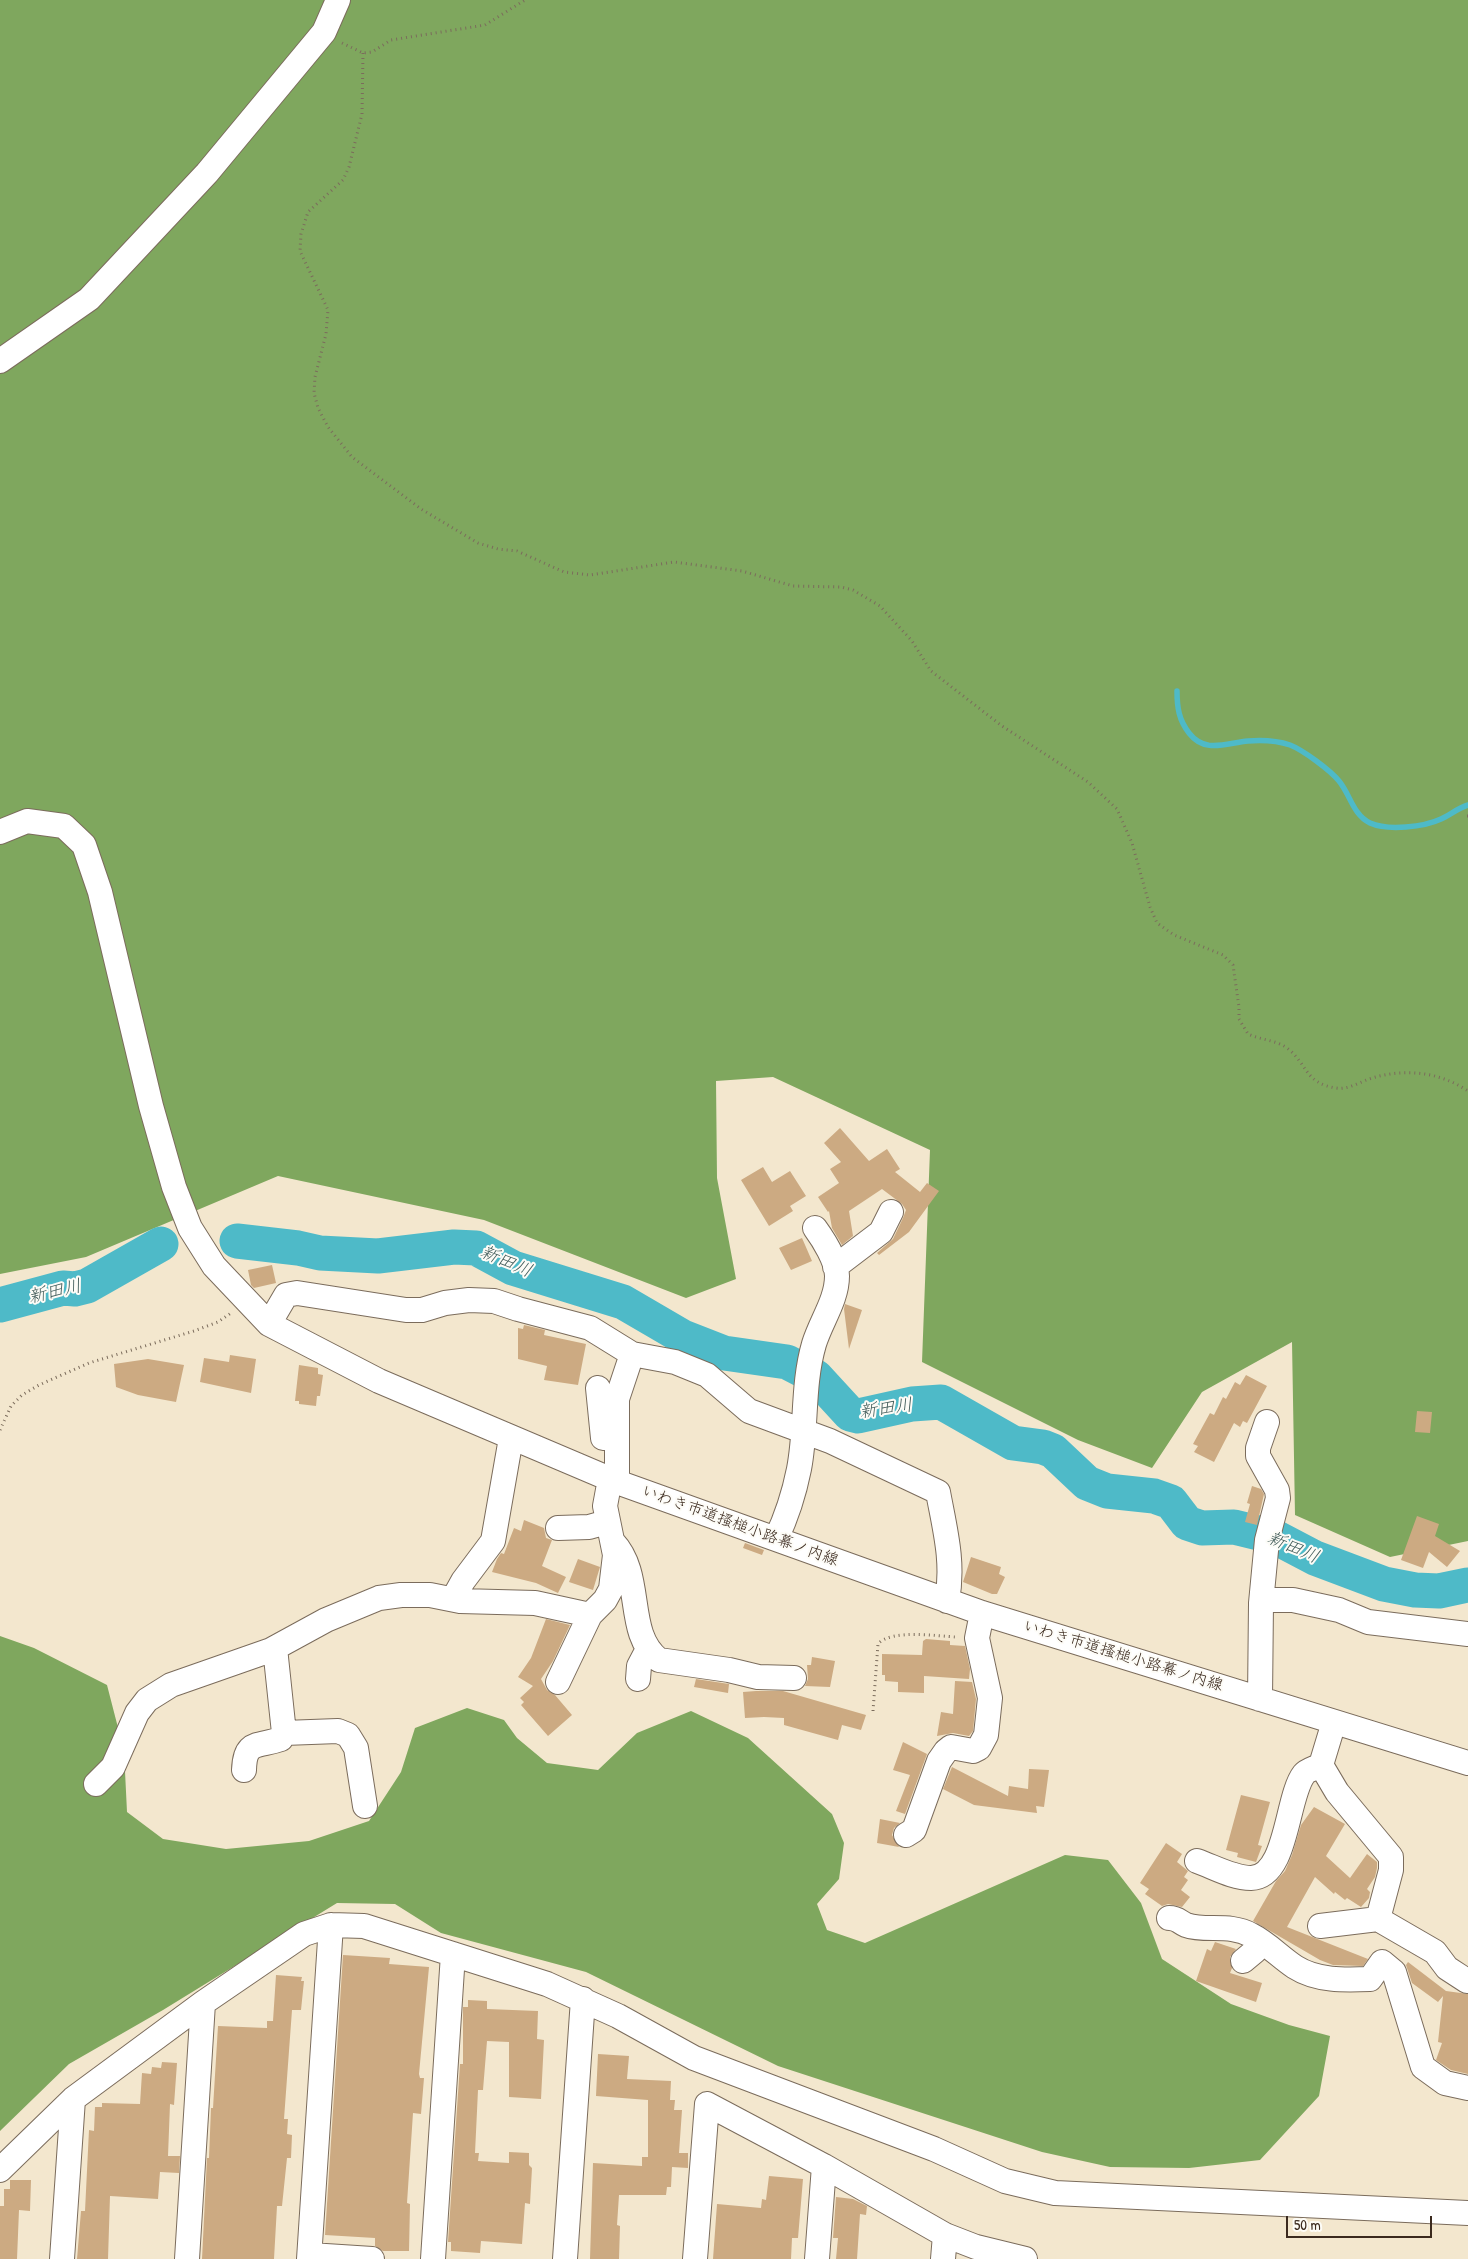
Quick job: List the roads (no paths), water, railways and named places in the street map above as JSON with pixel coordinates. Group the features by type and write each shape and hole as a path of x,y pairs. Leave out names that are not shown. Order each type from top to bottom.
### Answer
{"street":[{"path":"0,361 89,299 206,173 324,32 338,0"},
{"name":"いわき市道搔槌小路幕ノ内線","path":"0,832 27,821 64,826 84,845 100,892 150,1106 174,1187 190,1228 214,1266 269,1324 378,1381 609,1479 982,1613 1468,1763"},
{"path":"835,1266 881,1232 888,1223 891,1212"},
{"path":"776,1538 788,1512 797,1477 808,1372 814,1343 836,1291 837,1272 835,1266 826,1242 815,1228"},
{"path":"269,1324 286,1296 297,1293 406,1310 422,1310 445,1303 469,1300 494,1301 590,1328 632,1354 675,1362 706,1375 749,1411 830,1441 938,1492 951,1578 947,1601"},
{"path":"558,1682 590,1615 605,1600 611,1588 615,1570 605,1506 617,1399 632,1354"},
{"path":"598,1388 604,1453 609,1479"},
{"path":"1260,1699 1262,1600 1269,1534 1278,1498 1277,1490 1258,1456 1258,1448 1267,1422"},
{"path":"453,1599 463,1581 493,1541 511,1438"},
{"path":"558,1528 589,1527 610,1532 622,1551 631,1573 636,1614 641,1633 648,1649 659,1660 729,1670 758,1677 794,1678"},
{"path":"96,1784 113,1767 137,1713 147,1700 171,1685 275,1648 326,1620 379,1598 401,1595 430,1595 453,1599 544,1604 590,1615"},
{"path":"1262,1600 1293,1600 1339,1610 1368,1622 1468,1634"},
{"path":"906,1835 914,1830 940,1761 946,1751 951,1747 973,1751 979,1748 986,1735 990,1698 977,1638 982,1613"},
{"path":"244,1770 244,1755 250,1748 281,1739 284,1733 275,1648"},
{"path":"638,1679 639,1666 648,1649"},
{"path":"1197,1861 1235,1876 1249,1878 1258,1877 1269,1870 1277,1858 1298,1787 1305,1773 1321,1765 1334,1722"},
{"path":"284,1733 338,1731 348,1735 356,1748 365,1806"},
{"path":"1321,1765 1338,1792 1391,1857 1391,1870 1378,1919"},
{"path":"1170,1918 1179,1918 1186,1925 1239,1929 1261,1942 1295,1968 1312,1975 1336,1980 1370,1979 1382,1962 1394,1972 1423,2067 1445,2083 1468,2088"},
{"path":"1320,1926 1378,1919 1435,1952 1446,1968 1467,1981"},
{"path":"331,1925 310,2257 372,2259"},
{"path":"0,2170 72,2099 203,2003 304,1934 331,1925 364,1926 547,1984 583,1999 694,2058 934,2150 1005,2181 1054,2193 1468,2213"},
{"path":"1243,1960 1255,1951 1261,1942"},
{"path":"433,2259 453,1954"},
{"path":"565,2259 583,1999"},
{"path":"187,2259 203,2003"},
{"path":"62,2259 72,2099"},
{"path":"695,2259 707,2104 824,2166 945,2235 976,2247 1025,2259"},
{"path":"817,2259 824,2166"},
{"path":"943,2259 945,2235"}],"waterway":[{"path":"1177,691 1178,708 1181,718 1189,733 1195,739 1202,743 1216,746 1248,741 1264,741 1290,745 1302,751 1335,776 1360,815 1370,823 1386,827 1416,826 1434,822 1468,805"},
{"name":"新田川","path":"237,1241 298,1248 320,1253 378,1256 454,1247 476,1248 513,1268 623,1302 683,1337 724,1353 787,1362 816,1377 850,1414 858,1416 912,1404 941,1402 1013,1443 1043,1447 1053,1451 1087,1483 1107,1491 1154,1496 1171,1502 1187,1523 1202,1528 1234,1527 1275,1537 1315,1558 1384,1584 1415,1590 1439,1591 1468,1585"},
{"name":"新田川","path":"0,1305 63,1288 75,1289 87,1286 161,1244"}]}
